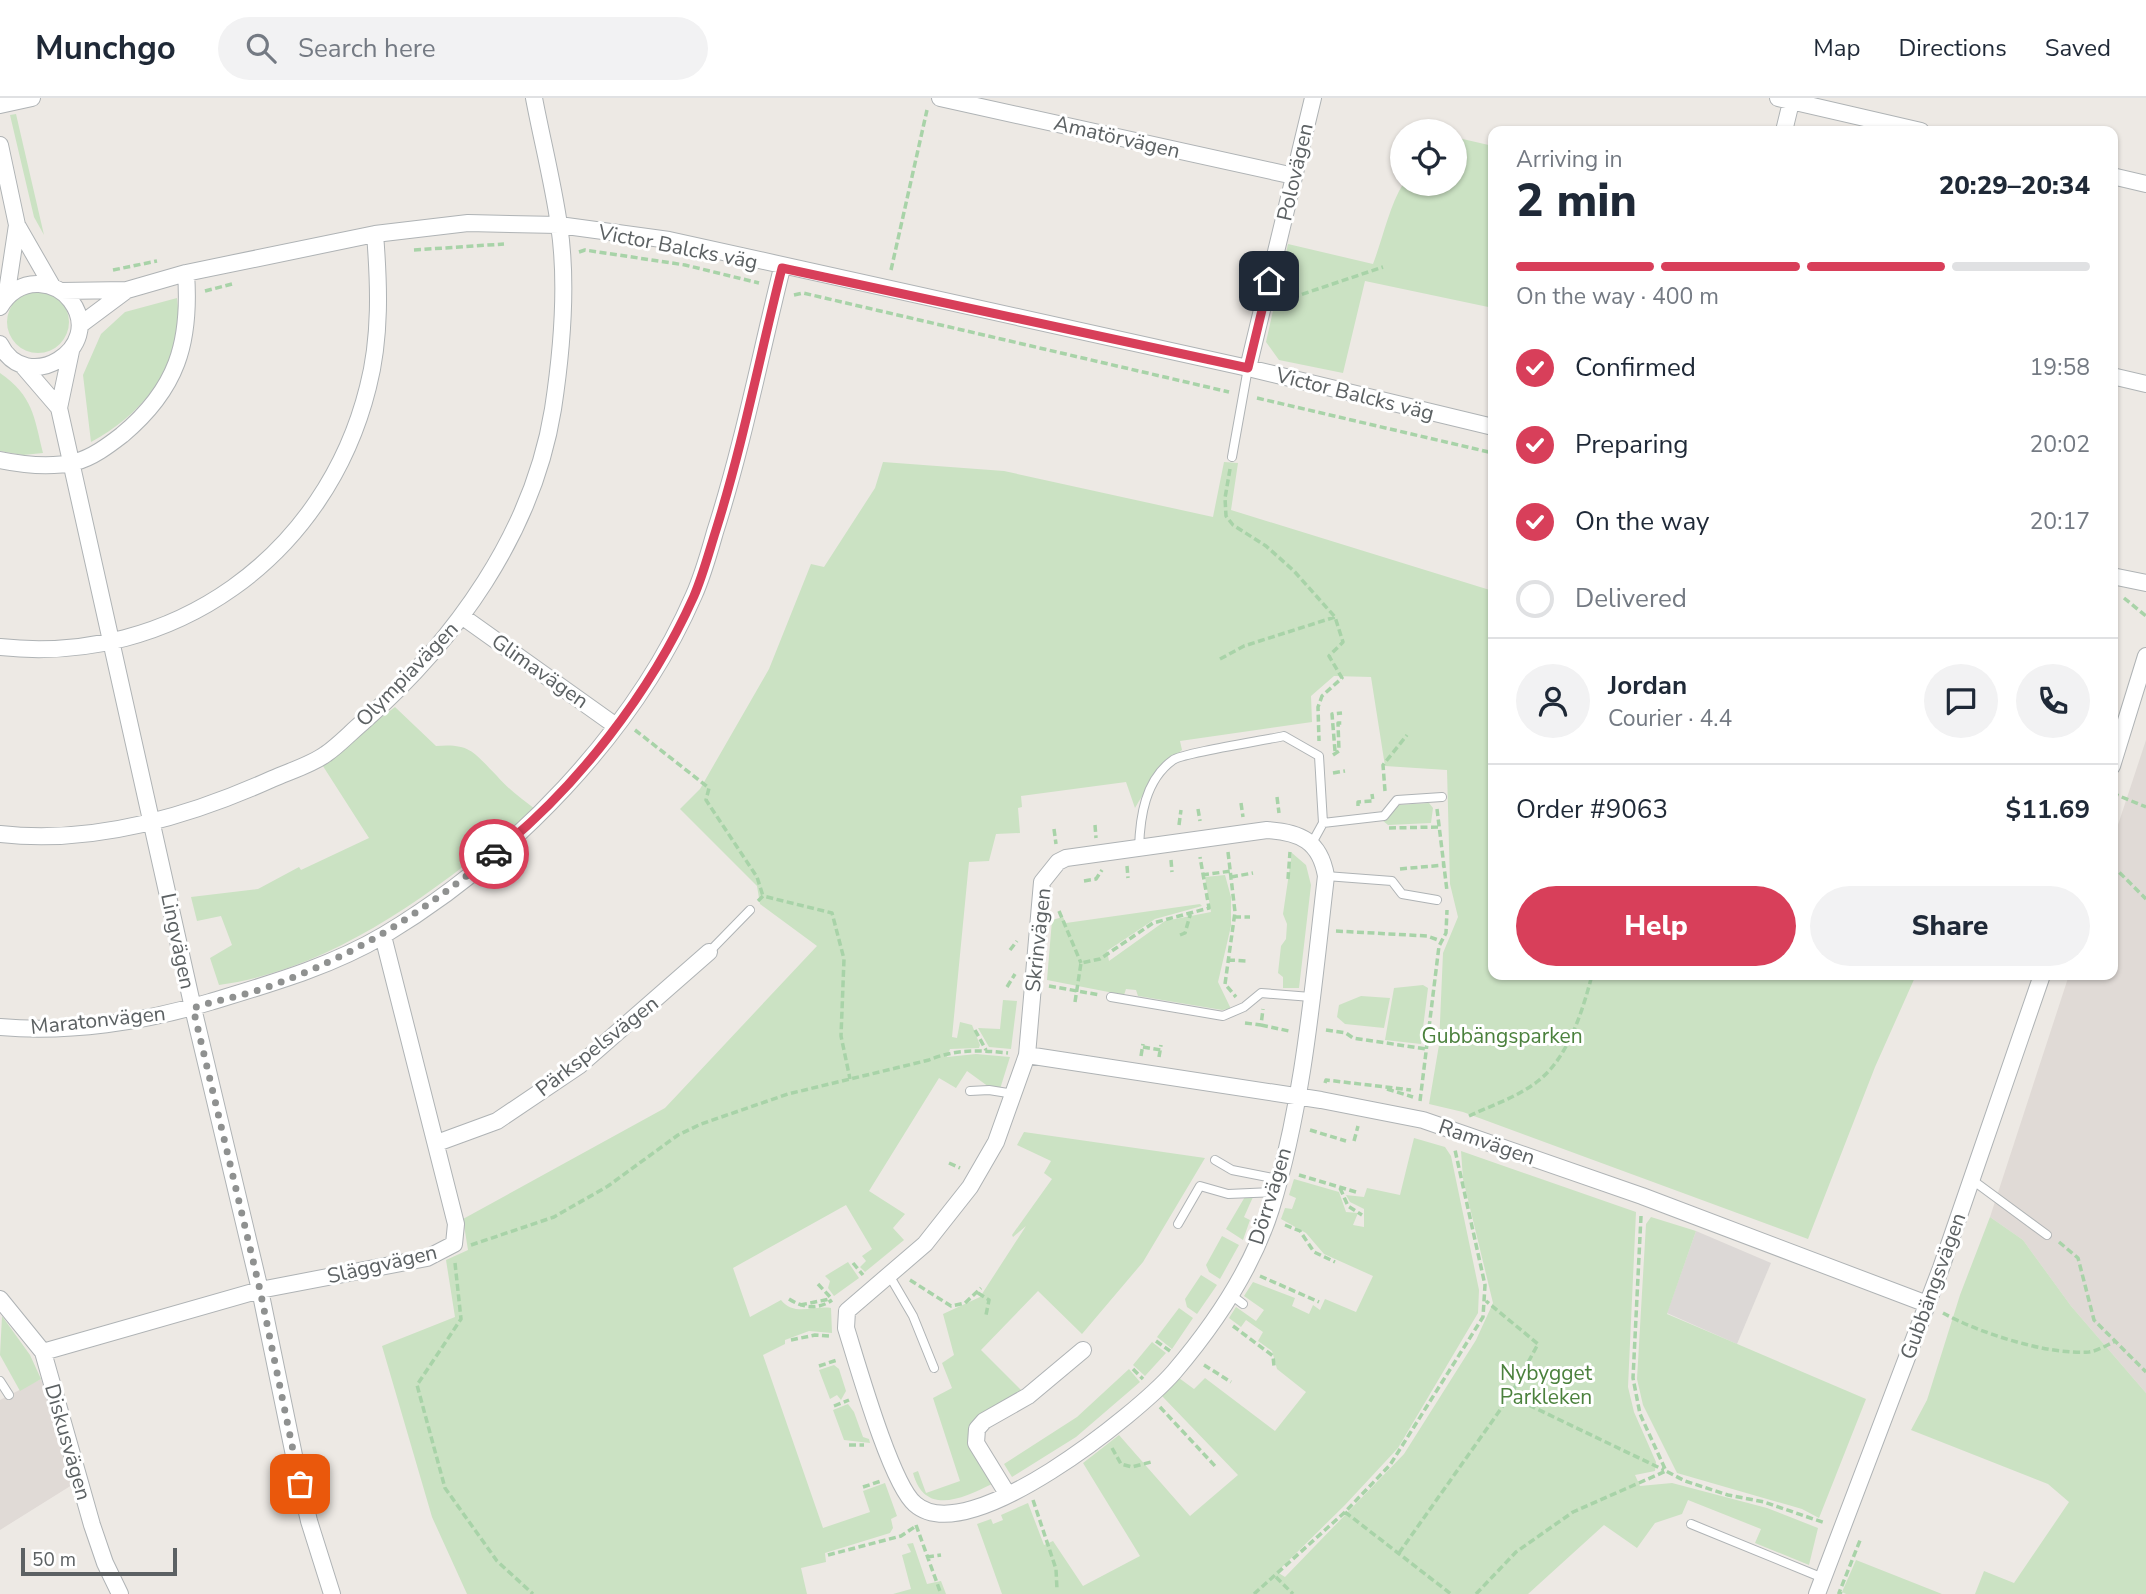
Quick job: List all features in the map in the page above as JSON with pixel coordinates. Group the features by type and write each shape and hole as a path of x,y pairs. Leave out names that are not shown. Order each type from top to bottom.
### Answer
{"street":[{"path":"0,105 32,98"},
{"name":"Olympiavägen","path":"0,834 68,834 152,822 227,799 325,755 388,700 463,617 503,551 519,517 538,463 552,410 562,311 562,255 559,225 534,98"},
{"name":"Amatörvägen","path":"940,98 1294,176"},
{"name":"Polovägen","path":"1248,368 1313,98"},
{"path":"1784,126 1787,99 1900,126"},
{"path":"0,145 17,225 57,289 76,307 80,325"},
{"path":"2118,177 2146,184"},
{"name":"Victor Balcks väg","path":"2,303 30,284 57,289 127,290 186,273 374,234 468,223 559,225 669,240 782,268 1248,368 1488,426"},
{"path":"2,303 17,225"},
{"path":"0,647 36,651 92,647 170,624 252,575 286,544 319,498 356,428 369,385 379,283 374,234"},
{"name":"Maratonvägen","path":"0,1027 78,1026 193,1008 263,989 383,936 441,897 555,801 616,726 664,651 695,595 729,488 782,268"},
{"path":"0,460 27,465 73,463 116,439 145,416 163,391 179,360 188,312 186,273"},
{"name":"Victor Balcks väg","path":"80,325 127,290"},
{"name":"Lingvägen","path":"80,325 71,351 59,408 193,1008 260,1290 306,1510 332,1594"},
{"name":"Lingvägen","path":"1,347 22,365 59,408"},
{"path":"22,365 46,367 60,361 71,351"},
{"path":"2118,377 2146,384"},
{"path":"2118,577 2146,583"},
{"name":"Glimavägen","path":"463,617 616,726"},
{"path":"2118,747 2146,656"},
{"name":"Skrinvägen","path":"916,1505 900,1485 849,1339 846,1328 847,1311 925,1244 970,1187 996,1142 1027,1055 1042,882 1052,867 1066,858 1267,830 1291,832 1312,843"},
{"path":"1312,843 1326,876"},
{"name":"Dörrvägen","path":"916,1505 938,1514 965,1512 1026,1486 1104,1434 1150,1395 1188,1353 1217,1315 1236,1299 1278,1180 1298,1096 1326,876"},
{"name":"Släggvägen","path":"43,1352 260,1290 427,1258 454,1244 456,1224 383,936"},
{"name":"Pärkspelsvägen","path":"437,1143 497,1121 580,1065 709,952"},
{"name":"Gubbängsvägen","path":"1817,1594 1927,1304 2040,980"},
{"name":"Ramvägen","path":"1027,1055 1298,1096 1417,1118 1642,1196 1927,1304"},
{"name":"Diskusvägen","path":"0,1299 43,1352 92,1525 105,1563 120,1594"},
{"path":"1008,1495 976,1443 977,1429 984,1421 1028,1395 1083,1350"}],"lane":[{"path":"1232,457 1248,368"},
{"path":"1139,848 1140,815 1153,785 1174,759 1284,736 1319,756 1323,823 1312,843"},
{"path":"1323,823 1384,816 1397,800 1442,797"},
{"path":"1326,876 1392,881 1402,894 1437,900"},
{"path":"709,952 750,910"},
{"path":"1111,997 1166,1004 1223,1016 1244,1007 1261,993 1311,997"},
{"path":"970,1091 989,1090 1014,1094"},
{"path":"1215,1160 1232,1170 1278,1180"},
{"path":"1971,1179 2047,1236"},
{"path":"1178,1224 1200,1186 1228,1194 1278,1180"},
{"path":"893,1271 934,1368"},
{"path":"0,1381 9,1395"},
{"path":"1690,1524 1823,1578"}],"path":[{"path":"891,270 929,98"},
{"path":"405,251 510,244"},
{"path":"562,255 585,250 684,265 759,282 763,289 775,294 788,297 803,293 898,313 1488,452"},
{"path":"1263,307 1383,267"},
{"path":"187,293 243,282"},
{"path":"1232,457 1225,498 1226,516 1233,525 1266,546 1294,571 1335,617 1343,642 1329,656 1342,678 1322,696 1318,706 1319,756"},
{"path":"2120,597 2128,599 2135,610 2146,616"},
{"path":"1220,659 1244,646 1335,617"},
{"path":"1335,751 1332,714 1342,713"},
{"path":"1320,775 1335,751 1339,751 1338,723 1342,723"},
{"path":"616,726 634,730 709,788 706,800 757,877 763,896"},
{"path":"1389,810 1383,765 1407,735"},
{"path":"2118,795 2146,807"},
{"path":"1357,796 1358,802"},
{"path":"1432,798 1437,807 1448,894"},
{"path":"1419,828 1438,827"},
{"path":"1288,879 1291,832"},
{"path":"1226,836 1234,917 1225,984 1244,1007"},
{"path":"1081,963 1100,959 1153,923 1209,908 1197,840"},
{"path":"1392,881 1392,869 1444,865"},
{"path":"2118,870 2146,899"},
{"path":"1202,875 1231,871"},
{"path":"1231,877 1253,873"},
{"path":"1083,874 1085,884"},
{"path":"750,910 763,896"},
{"path":"763,896 832,913 844,959 841,1036 850,1079"},
{"path":"1057,901 1070,943 1081,963 1075,1002"},
{"path":"1417,1118 1441,941 1446,933 1447,907"},
{"path":"1180,935 1185,933 1191,912"},
{"path":"1234,917 1250,917"},
{"path":"1320,930 1427,936 1441,941"},
{"path":"1005,949 1017,950"},
{"path":"1228,960 1247,961"},
{"path":"1254,1594 1345,1512 1402,1450 1483,1317 1486,1301 1454,1147 1458,1131 1463,1119 1525,1090 1541,1079 1581,1016 1591,980"},
{"path":"1033,984 1077,989 1111,997"},
{"path":"1002,986 1011,987"},
{"path":"1261,1025 1271,1026"},
{"path":"975,1030 986,1051"},
{"path":"1326,1030 1346,1033 1353,1038 1426,1049"},
{"path":"1143,1047 1161,1050"},
{"path":"533,1594 497,1561 445,1488 417,1385 461,1319 454,1244 484,1242 554,1217 608,1186 678,1135 701,1124 788,1094 929,1060 945,1053 986,1051 1027,1055"},
{"path":"1321,1100 1326,1080 1411,1090"},
{"path":"1386,1087 1390,1091 1420,1100"},
{"path":"1291,1125 1346,1141"},
{"path":"1278,1180 1356,1192"},
{"path":"1340,1188 1348,1206 1362,1214"},
{"path":"1642,1196 1633,1378 1640,1414 1666,1471"},
{"path":"1266,1219 1300,1231 1314,1252 1335,1262"},
{"path":"2047,1236 2078,1258 2094,1320 2146,1372"},
{"path":"1245,1269 1319,1302"},
{"path":"893,1271 951,1306 965,1303 981,1288"},
{"path":"978,1293 989,1300 986,1315"},
{"path":"789,1299 799,1306 825,1305 832,1300 799,1306"},
{"path":"1399,1553 1510,1396 1538,1344 1486,1301"},
{"path":"1927,1304 1965,1326 2043,1348 2091,1352 2114,1342"},
{"path":"1217,1315 1261,1345 1273,1356 1274,1366"},
{"path":"791,1340 815,1335 849,1339"},
{"path":"1188,1353 1231,1382"},
{"path":"1150,1395 1215,1466"},
{"path":"1510,1396 1685,1480 1764,1502 1842,1530"},
{"path":"1104,1434 1121,1464 1132,1466 1151,1462"},
{"path":"1476,1594 1516,1552 1573,1511 1666,1471"},
{"path":"1026,1486 1056,1569 1057,1590"},
{"path":"916,1505 916,1526 941,1594"},
{"path":"1345,1512 1451,1594"},
{"path":"828,1555 901,1536 916,1526"},
{"path":"1842,1594 1839,1593 1861,1538"},
{"path":"927,1556 941,1555"},
{"path":"1276,1577 1293,1594"}],"shaded area":[{"path":"2146,740 2146,1393 2071,1306 2023,1240 1990,1217 2067,980 2118,980 2118,825"},
{"path":"1696,1231 1771,1263 1737,1344 1667,1313"},
{"path":"41,1379 72,1485 0,1530 0,1400"}],"green space":[{"path":"16,114 44,235 34,217 10,115"},
{"path":"1467,140 1488,145 1488,307 1365,281 1343,373 1279,360 1266,342 1288,244 1373,264 1397,196 1467,196"},
{"path":"38,291 50,293 60,300 67,310 67,334 60,344 50,351 38,353 26,351 16,344 9,334 7,322 9,310 16,300 26,293"},
{"path":"177,298 175,343 168,364 157,383 128,417 91,442 83,375 101,334 125,312"},
{"path":"0,373 26,399 34,417 43,453 23,455 0,451"},
{"name":"Gubbängsparken","path":"883,462 1004,471 1213,517 1224,462 1238,463 1231,510 1488,589 1488,980 1914,980 1875,1067 1808,1239 1463,1112 1429,1104 1439,1045 1443,953 1458,917 1450,884 1447,770 1385,766 1371,677 1334,676 1311,696 1312,722 1180,741 1182,750 1156,776 1135,808 1126,782 1021,796 1022,807 1018,808 1020,833 996,834 989,861 969,862 952,1037 957,1038 960,1022 972,1025 980,1045 979,1048 950,1049 947,1057 976,1054 1010,1057 1000,1089 989,1087 967,1071 956,1088 939,1078 869,1191 905,1214 893,1228 904,1240 865,1272 860,1267 866,1261 862,1256 872,1249 846,1205 733,1268 750,1317 781,1300 798,1309 831,1308 832,1333 809,1331 785,1340 785,1344 763,1355 823,1528 870,1512 863,1491 885,1483 897,1516 891,1519 893,1528 890,1533 825,1553 826,1562 801,1568 807,1594 467,1594 432,1517 382,1346 455,1317 446,1260 468,1250 463,1219 665,1108 817,946 760,904 757,886 680,809 700,789 769,669 811,564 824,567 875,488"},
{"path":"395,707 436,746 457,746 471,751 510,790 535,809 426,894 348,942 264,976 219,985 210,958 232,945 221,916 197,921 191,897 258,889 299,867 301,870 369,838 321,763"},
{"path":"1429,803 1433,808 1431,823 1388,825 1382,820 1387,818 1397,805"},
{"path":"1292,853 1306,865 1311,885 1299,988 1283,988 1283,977 1278,973 1281,946 1286,939 1287,924 1283,914"},
{"path":"1225,875 1231,897 1231,926 1218,982 1231,1009 1222,1010 1138,996 1136,990 1126,989 1124,995 1047,980 1052,920 1063,917 1066,923 1200,904 1202,906 1155,919 1107,951 1109,961 1165,921 1211,912 1205,877"},
{"path":"1423,985 1428,988 1421,1044 1385,1040 1394,988"},
{"path":"1361,996 1390,998 1384,1028 1345,1024 1337,1017 1339,1005"},
{"path":"1003,1000 1017,1001 1011,1049 989,1047 978,1028 1000,1029"},
{"path":"1024,1132 1205,1158 1143,1262 1082,1334 1038,1291 981,1350 1024,1393 974,1426 974,1452 992,1484 957,1498 936,1500 926,1495 919,1487 913,1473 918,1471 926,1493 960,1481 933,1398 952,1388 942,1363 954,1355 943,1314 980,1297 1026,1226 1013,1237 1012,1235 1052,1179 1044,1173 1051,1161 1017,1145"},
{"name":"Nybygget Parkleken","path":"1414,1138 1445,1147 1451,1156 1479,1290 1478,1313 1398,1448 1277,1572 1285,1577 1404,1454 1476,1340 1493,1303 1463,1179 1461,1151 1636,1212 1628,1387 1634,1412 1656,1462 1655,1471 1635,1475 1640,1486 1672,1483 1767,1508 1818,1528 1809,1565 1755,1543 1761,1529 1688,1500 1682,1514 1655,1523 1637,1548 1604,1525 1528,1594 1002,1594 977,1524 991,1519 993,1524 1003,1520 1001,1515 1028,1503 1044,1545 1053,1541 1083,1586 1140,1556 1083,1463 1119,1435 1190,1516 1238,1475 1162,1396 1179,1378 1194,1389 1205,1378 1275,1431 1306,1392 1277,1369 1272,1351 1258,1341 1263,1332 1246,1320 1241,1327 1229,1318 1236,1307 1256,1321 1264,1310 1244,1296 1253,1282 1295,1298 1292,1306 1309,1314 1313,1305 1320,1310 1325,1299 1356,1312 1373,1276 1324,1254 1306,1233 1281,1219 1285,1208 1292,1209 1296,1198 1289,1195 1294,1179 1339,1192 1346,1212 1358,1213 1353,1225 1364,1227 1364,1209 1350,1202 1346,1195 1364,1197 1367,1188 1400,1195"},
{"path":"1246,1195 1253,1197 1244,1217 1250,1220 1243,1240 1226,1229"},
{"path":"1651,1217 1696,1231 1667,1314 1866,1399 1819,1518 1802,1509 1677,1473 1643,1405 1637,1379 1646,1224"},
{"path":"1990,1217 2023,1240 2071,1306 2146,1393 2146,1594 1975,1594 1984,1571 2014,1583 2069,1502 2048,1484 1911,1430 1927,1400 1960,1295"},
{"path":"1222,1236 1239,1245 1220,1279 1209,1272 1206,1265"},
{"path":"848,1262 859,1278 834,1296 828,1288 830,1281 825,1276"},
{"path":"1201,1275 1217,1285 1197,1314 1187,1307 1185,1299"},
{"path":"1179,1308 1193,1318 1172,1349 1157,1337"},
{"path":"2,1316 30,1355 41,1379 20,1391 0,1355"},
{"path":"1152,1342 1166,1353 1145,1376 1133,1365"},
{"path":"834,1365 839,1369 846,1391 841,1400 837,1395 830,1399 819,1370"},
{"path":"1129,1369 1140,1382 1076,1437 1012,1477 1004,1464 1077,1417"},
{"path":"848,1404 854,1412 863,1437 869,1439 870,1443 844,1440 833,1410"},
{"path":"913,1543 927,1584 941,1581 946,1594 893,1594 911,1589 902,1555 911,1552 907,1544"},
{"path":"1856,1560 1942,1594 1846,1594 1842,1592"}],"way so far":[{"path":"300,1484 260,1290 193,1008 263,989 383,936 441,897 494,854"}],"route":[{"path":"494,854 555,801 616,726 664,651 695,595 729,488 782,268 1248,368 1269,281"}]}
